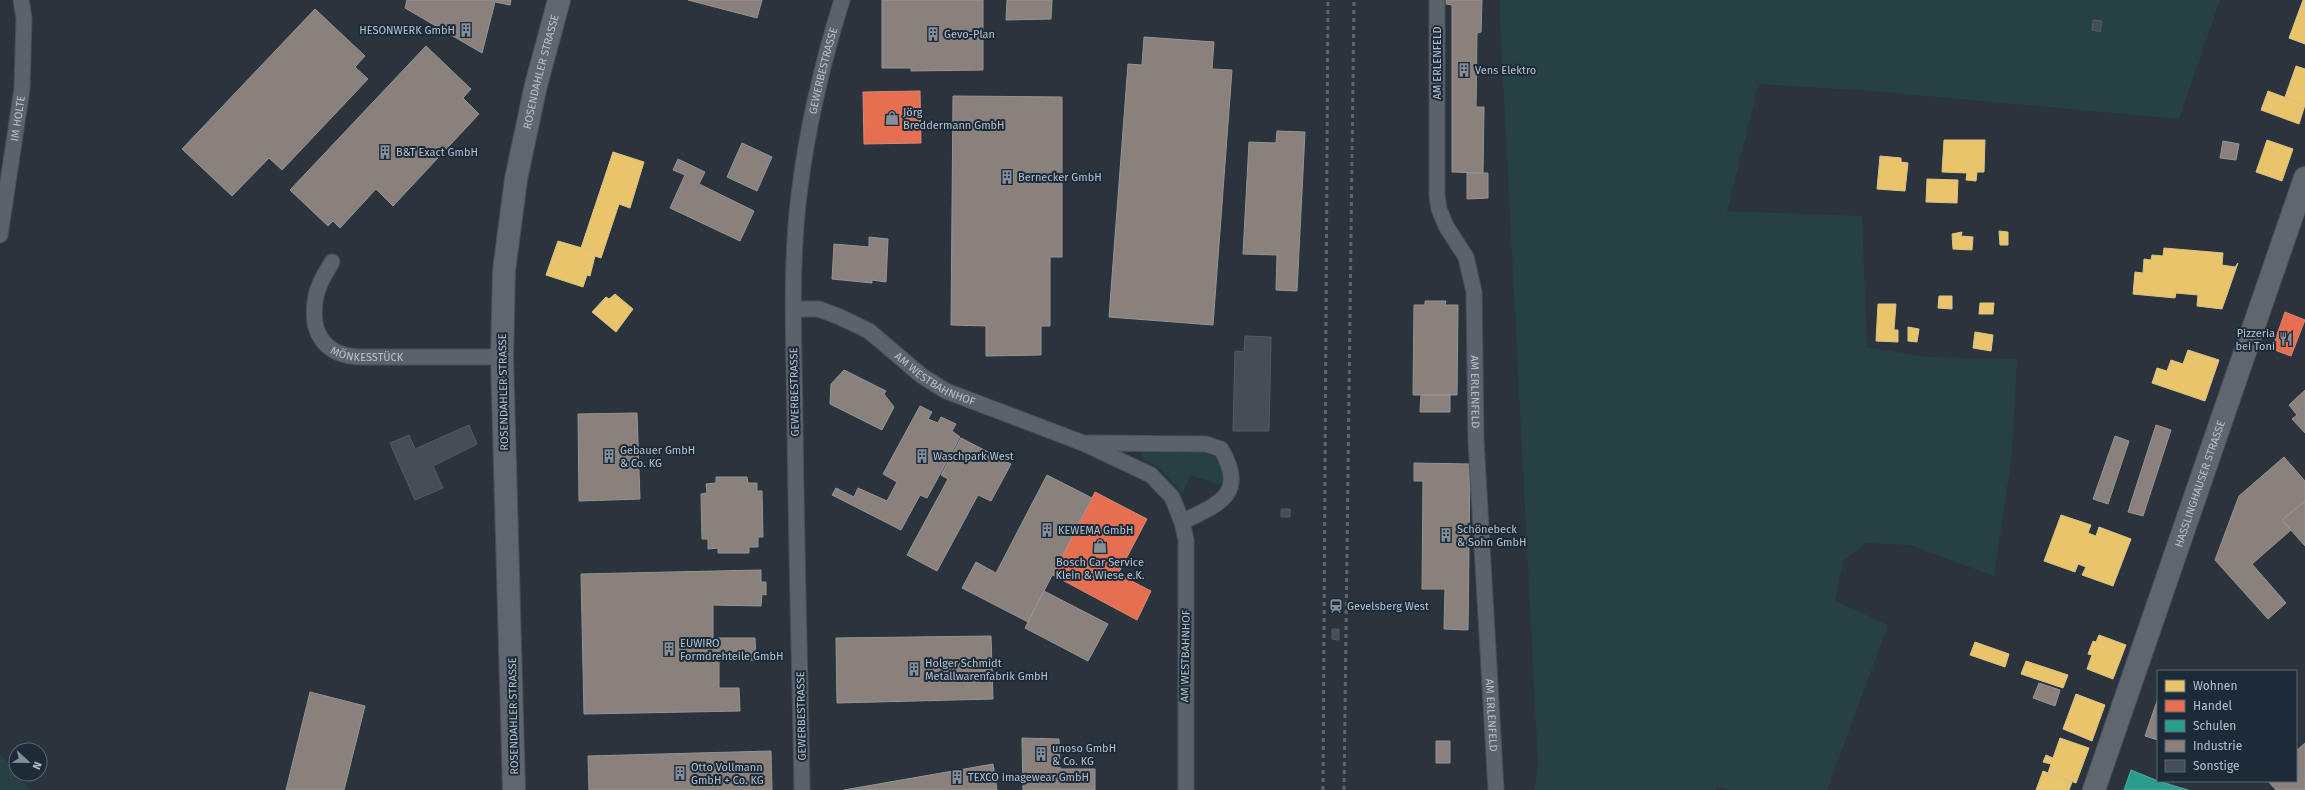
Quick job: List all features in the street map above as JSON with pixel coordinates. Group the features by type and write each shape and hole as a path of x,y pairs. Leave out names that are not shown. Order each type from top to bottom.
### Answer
{"main road":[{"name":"ROSENDAHLER STRASSE","path":"514,790 502,357 504,271 516,179 536,85 558,0"},
{"name":"HASSLINGHAUSER STRASSE","path":"2094,790 2305,178"}],"street":[{"name":"IM HOLTE","path":"0,235 22,89 24,18 21,0"},
{"name":"GEWERBESTRASSE","path":"802,790 794,309 796,239 803,162 821,73 842,0"},
{"name":"AM ERLENFELD","path":"1437,0 1437,195 1439,209 1446,226 1466,257 1474,292 1476,441 1496,790"},
{"name":"MÖNKESSTÜCK","path":"332,262 316,294 314,316 316,329 324,342 337,354 361,357 502,357"},
{"name":"AM WESTBAHNHOF","path":"794,309 819,309 869,331 922,376 946,391 1083,443 1151,475 1172,497 1182,522 1186,540 1186,790"},
{"name":"AM WESTBAHNHOF","path":"1083,443 1206,444 1220,449 1230,465 1228,492 1217,504 1182,522"}],"green space":[{"path":"1499,0 2220,0 2179,119 1872,91 1759,84 1727,211 1862,216 1867,347 1927,357 2017,359 2012,454 1994,576 1910,545 1866,543 1843,561 1835,601 1888,625 1827,790 1727,790 1717,787 1716,790 1535,790 1538,763"},
{"path":"1145,451 1203,452 1215,457 1224,471 1221,485 1190,475 1183,493 1161,470 1143,458 1142,453"},
{"path":"0,754 8,764 8,782 23,782 30,790 0,790"}],"building: Wohnen":[{"path":"2303,0 2305,0 2305,44 2289,38"},
{"path":"2296,66 2305,69 2305,105 2285,97"},
{"path":"2268,91 2305,105 2299,124 2261,110"},
{"path":"1944,140 1985,140 1984,172 1977,172 1976,181 1966,180 1967,173 1942,172"},
{"path":"2267,140 2293,149 2282,181 2256,172"},
{"path":"613,152 644,162 630,208 619,204 601,258 595,256 596,252 581,248"},
{"path":"1880,156 1901,158 1901,162 1908,163 1905,191 1877,189"},
{"path":"1927,179 1958,180 1957,203 1926,202"},
{"path":"1999,231 2008,232 2008,245 2000,245"},
{"path":"1962,232 1961,236 1973,237 1972,250 1953,249 1952,234"},
{"path":"558,241 596,252 590,276 587,275 583,287 546,275"},
{"path":"2164,248 2223,253 2222,265 2235,267 2238,263 2222,309 2197,306 2198,295 2176,293 2175,298 2133,294 2135,272 2143,273 2144,259 2151,260 2152,255 2163,256"},
{"path":"615,294 633,309 616,332 592,312 606,297 609,299"},
{"path":"1939,296 1952,296 1952,309 1938,308"},
{"path":"1980,303 1994,303 1993,314 1979,314"},
{"path":"1878,304 1896,304 1894,330 1898,330 1898,342 1876,341"},
{"path":"1908,327 1919,329 1917,342 1908,341"},
{"path":"1975,332 1993,335 1991,351 1973,348"},
{"path":"2188,350 2219,360 2205,401 2152,383 2157,368 2167,371 2171,360 2183,364"},
{"path":"2061,515 2091,525 2088,533 2096,536 2099,527 2131,539 2113,586 2082,575 2086,567 2078,564 2075,572 2044,561"},
{"path":"2099,635 2126,645 2113,679 2087,669 2092,655 2088,654 2093,641 2096,642"},
{"path":"1975,642 2009,654 2005,667 1970,655"},
{"path":"2026,661 2068,675 2063,688 2021,674"},
{"path":"2076,694 2105,705 2092,741 2063,729"},
{"path":"2060,738 2089,748 2076,783 2048,773 2051,764 2043,762 2046,755 2053,758"},
{"path":"2043,771 2072,782 2069,790 2036,790"}],"building: Handel":[{"name":"Jörg Breddermann GmbH","path":"920,91 921,143 864,144 863,92"},
{"name":"Pizzeria bei Toni","path":"2285,312 2305,320 2291,356 2272,349"},
{"name":"Bosch Car Service Klein & Wiese e.K.","path":"1095,492 1147,519 1118,574 1151,591 1137,620 1053,575"}],"building: Schulen":[{"path":"2131,770 2157,781 2157,782 2188,790 2124,790"}],"building: Industrie":[{"name":"HESONWERK GmbH","path":"407,0 511,0 510,5 495,2 482,53 405,8"},
{"path":"688,0 762,0 757,18"},
{"name":"Gevo-Plan","path":"882,0 983,0 983,70 911,71 911,68 882,68"},
{"path":"1007,0 1052,0 1051,19 1006,20"},
{"name":"Vens Elektro","path":"1446,0 1482,0 1481,32 1477,33 1476,107 1484,107 1483,173 1452,172 1452,5 1446,4"},
{"path":"315,9 365,56 355,67 368,79 282,170 269,158 232,196 182,149"},
{"path":"1144,37 1214,42 1212,69 1232,70 1213,325 1109,317 1128,64 1142,65"},
{"name":"B&T Exact GmbH","path":"426,46 471,89 463,98 479,114 393,206 376,189 340,228 333,221 328,226 290,190"},
{"name":"Bernecker GmbH","path":"953,96 1062,97 1062,257 1050,257 1050,326 1041,326 1041,355 986,356 986,326 951,325"},
{"path":"1277,131 1305,132 1297,291 1276,290 1277,255 1243,254 1249,142 1276,143"},
{"path":"2223,141 2239,144 2236,160 2220,158"},
{"path":"742,143 772,157 757,191 727,177"},
{"path":"678,159 705,172 699,184 754,211 740,241 670,208 685,175 673,170"},
{"path":"1467,173 1488,173 1488,198 1467,199"},
{"path":"869,237 888,239 886,282 872,280 872,283 832,279 834,244 869,247"},
{"path":"1425,301 1446,301 1445,305 1458,305 1457,395 1413,395 1414,305 1425,305"},
{"path":"844,370 886,391 884,394 894,407 882,430 830,404 831,384"},
{"path":"2305,390 2305,433 2292,419 2297,415 2289,405"},
{"path":"1421,395 1450,395 1450,412 1420,412"},
{"name":"Waschpark West","path":"920,406 932,412 928,419 938,423 941,417 956,424 952,431 960,437 927,498 920,495 901,530 832,495 836,488 854,497 858,488 887,501 897,482 883,474"},
{"name":"Gebauer GmbH & Co. KG","path":"637,413 640,499 579,501 578,414"},
{"path":"2156,425 2171,430 2143,516 2128,512"},
{"path":"2115,436 2129,441 2108,504 2093,499"},
{"path":"961,438 1011,464 991,501 978,495 937,571 907,555 948,479 941,475"},
{"path":"2284,457 2305,481 2305,501 2282,520 2291,530 2252,564 2286,603 2268,619 2215,560 2239,496"},
{"name":"Schönebeck & Sohn GmbH","path":"1414,463 1470,464 1468,630 1444,629 1445,589 1422,589 1423,481 1414,481"},
{"name":"KEWEMA GmbH","path":"1047,475 1092,498 1028,622 962,588 976,562 996,573"},
{"path":"716,477 747,477 748,483 757,483 757,491 762,491 763,537 758,537 758,547 749,547 749,553 718,553 718,548 708,549 708,539 702,539 701,494 707,493 706,484 716,483"},
{"path":"2305,501 2305,546 2282,520"},
{"name":"EUWIRO Formdrehteile GmbH","path":"761,570 761,582 766,582 766,595 762,594 761,606 713,605 713,638 755,638 756,660 719,661 719,688 739,688 740,711 584,714 581,574"},
{"path":"1044,591 1108,624 1088,661 1025,628"},
{"name":"Holger Schmidt Metallwarenfabrik GmbH","path":"991,636 993,699 837,703 836,638"},
{"path":"2039,683 2060,690 2055,706 2033,698"},
{"path":"310,692 365,706 344,790 286,790"},
{"path":"2157,701 2157,740 2145,736"},
{"name":"unoso GmbH & Co. KG","path":"1022,738 1059,739 1060,769 1095,769 1095,790 1023,790"},
{"path":"1436,741 1450,741 1450,763 1436,763"},
{"path":"2305,743 2305,790 2276,790 2269,782 2297,782 2297,750"},
{"name":"Otto Vollmann GmbH + Co. KG","path":"771,751 772,790 589,790 588,756"},
{"name":"TEXCO imagewear GmbH","path":"993,764 997,790 844,790"}],"building: Sonstige":[{"path":"2093,20 2102,21 2100,32 2092,30"},
{"path":"1245,336 1271,337 1269,431 1233,431 1235,351 1244,352"},
{"path":"469,425 477,444 433,466 443,488 415,500 390,443 409,435 415,449"},
{"path":"1281,509 1290,509 1290,517 1281,517"},
{"path":"1332,629 1339,629 1339,640 1332,639"}],"railway":[{"path":"1323,790 1328,0"},
{"path":"1344,790 1354,0"}],"place":[{"name":"HESONWERK GmbH","path":"466,30"},
{"name":"Gevo-Plan","path":"933,34"},
{"name":"Vens Elektro","path":"1464,70"},
{"name":"Jörg Breddermann GmbH","path":"892,118"},
{"name":"B&T Exact GmbH","path":"385,152"},
{"name":"Bernecker GmbH","path":"1007,177"},
{"name":"Pizzeria bei Toni","path":"2286,339"},
{"name":"Gebauer GmbH & Co. KG","path":"609,456"},
{"name":"Waschpark West","path":"922,456"},
{"name":"KEWEMA GmbH","path":"1047,530"},
{"name":"Schönebeck & Sohn GmbH","path":"1446,535"},
{"name":"Bosch Car Service Klein & Wiese e.K.","path":"1100,546"},
{"name":"Gevelsberg West","path":"1336,606"},
{"name":"EUWIRO Formdrehteile GmbH","path":"669,649"},
{"name":"Holger Schmidt Metallwarenfabrik GmbH","path":"914,669"},
{"name":"unoso GmbH & Co. KG","path":"1041,754"},
{"name":"Otto Vollmann GmbH + Co. KG","path":"680,773"},
{"name":"TEXCO imagewear GmbH","path":"957,777"}]}
